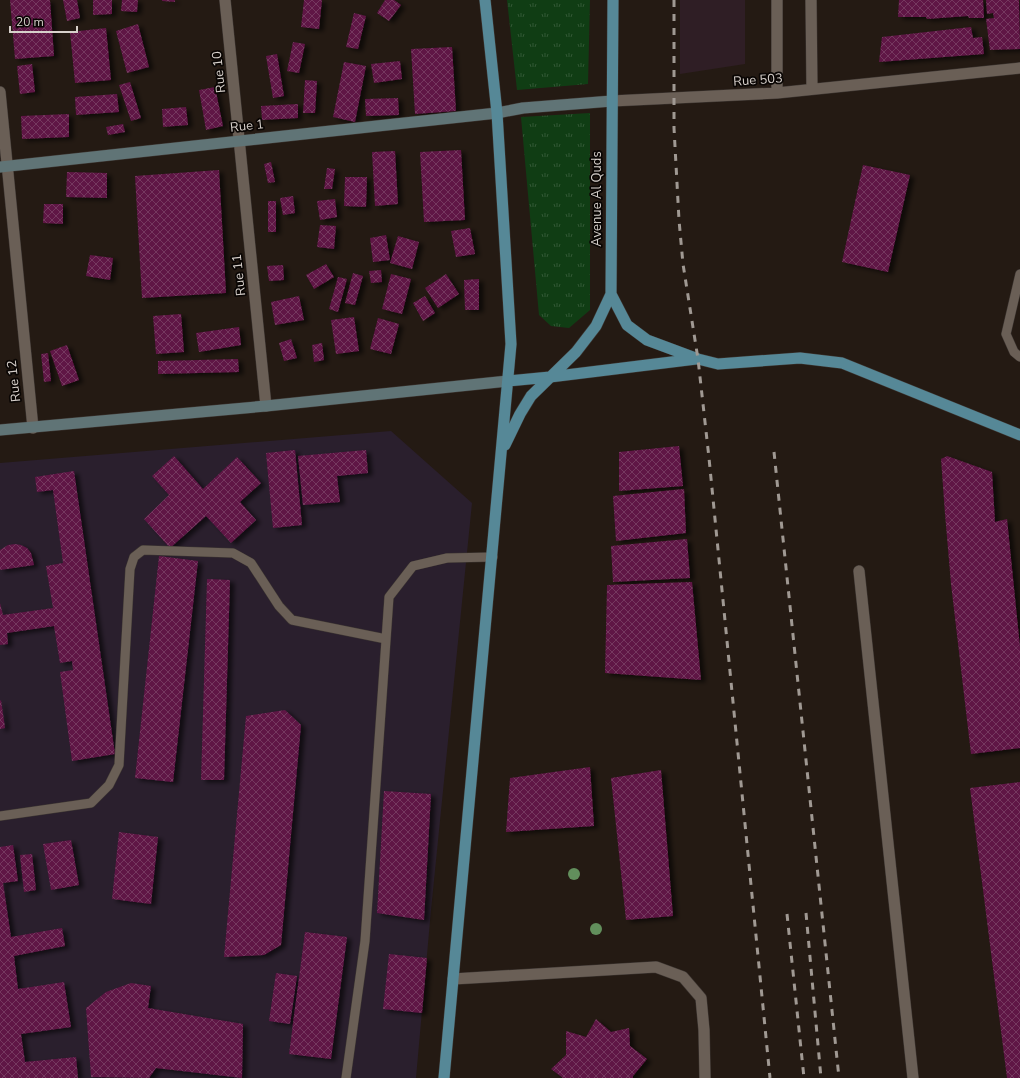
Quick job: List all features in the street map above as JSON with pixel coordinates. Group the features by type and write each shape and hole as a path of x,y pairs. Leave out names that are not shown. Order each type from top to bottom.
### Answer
{"main road":[{"path":"444,1078 493,557 511,344 497,113 485,0"},
{"name":"Avenue Al Quds","path":"502,451 520,414 531,396 576,352 596,326 611,294 613,0"},
{"name":"Rue 503","path":"497,113 523,108 612,101"},
{"name":"Rue 1","path":"4,167 497,113"},
{"path":"611,294 628,325 647,340 698,359 718,364 800,358 842,363 1020,435"},
{"path":"0,430 266,406 550,377 698,359"}],"street":[{"name":"Rue 10","path":"225,0 240,141"},
{"path":"777,0 777,93"},
{"path":"810,0 812,89"},
{"name":"Rue 503","path":"612,101 777,93 1020,68"},
{"name":"Rue 12","path":"0,92 4,167 33,428"},
{"name":"Rue 11","path":"240,141 266,406"},
{"path":"859,572 914,1078"},
{"path":"453,979 656,967 683,978 701,998 706,1078"}],"lane":[{"path":"1020,274 1006,334 1014,352 1020,357"},
{"path":"0,816 91,802 109,785 119,765 130,569 134,557 143,550 233,553 251,562 279,606 292,620 386,639"},
{"path":"346,1078 365,941 389,597 413,566 447,558 493,557"}],"shaded area":[{"path":"680,0 745,0 745,64 680,74"},
{"path":"391,431 472,503 431,910 416,1078 0,1078 0,463"}],"green space":[{"path":"507,0 590,0 588,84 517,90"},
{"path":"590,113 590,310 569,328 551,326 539,315 521,117"}],"building":[{"path":"10,0 50,0 54,56 15,59"},
{"path":"63,0 77,0 80,18 67,21"},
{"path":"93,0 112,0 112,14 93,15"},
{"path":"122,0 138,0 137,12 121,11"},
{"path":"175,0 175,2 162,1"},
{"path":"304,0 322,0 319,29 301,27"},
{"path":"385,0 394,0 401,5 389,21 377,13"},
{"path":"899,0 983,0 984,18 969,18 968,16 927,19 926,17 898,17"},
{"path":"986,0 1019,0 1020,49 990,50 986,19 994,18 993,13 987,14"},
{"path":"354,13 366,16 358,49 346,47"},
{"path":"138,24 149,67 127,73 116,31"},
{"path":"971,27 973,38 982,37 984,54 879,62 882,37"},
{"path":"106,28 111,80 75,83 70,32"},
{"path":"293,42 305,44 299,73 287,71"},
{"path":"452,47 456,111 415,114 411,49"},
{"path":"277,54 284,96 273,98 266,56"},
{"path":"400,61 402,79 374,83 371,64"},
{"path":"344,62 366,66 355,122 333,117"},
{"path":"32,64 35,92 20,94 17,66"},
{"path":"305,80 317,81 315,113 303,113"},
{"path":"130,82 141,118 131,121 119,85"},
{"path":"215,87 223,126 206,130 199,90"},
{"path":"117,94 119,112 76,115 75,97"},
{"path":"398,98 399,115 366,116 365,99"},
{"path":"298,104 298,118 262,120 261,106"},
{"path":"186,107 188,125 163,127 162,109"},
{"path":"69,114 69,137 22,139 21,116"},
{"path":"123,124 125,132 108,135 106,127"},
{"path":"461,150 465,220 424,222 420,152"},
{"path":"395,151 398,204 375,206 372,152"},
{"path":"271,162 275,182 268,183 264,164"},
{"path":"863,165 910,175 888,272 842,262"},
{"path":"327,168 335,169 332,189 324,189"},
{"path":"219,170 226,293 142,298 135,176"},
{"path":"67,172 107,173 107,198 66,197"},
{"path":"345,177 367,177 366,207 344,206"},
{"path":"293,196 295,213 283,215 280,198"},
{"path":"335,199 337,217 320,220 317,201"},
{"path":"268,201 276,201 276,232 268,232"},
{"path":"44,204 63,204 63,224 43,223"},
{"path":"320,225 336,226 334,249 317,247"},
{"path":"470,228 475,254 456,257 451,231"},
{"path":"386,235 390,260 373,262 370,238"},
{"path":"398,236 419,242 412,269 390,263"},
{"path":"90,255 113,258 110,280 86,276"},
{"path":"326,264 334,277 314,289 306,275"},
{"path":"283,265 284,280 269,281 267,266"},
{"path":"381,270 382,282 371,283 369,271"},
{"path":"353,273 363,276 355,305 345,303"},
{"path":"391,274 411,279 402,314 382,309"},
{"path":"446,274 459,294 438,308 425,288"},
{"path":"338,277 347,279 338,312 329,309"},
{"path":"479,279 479,310 465,310 464,280"},
{"path":"299,296 304,320 275,325 271,302"},
{"path":"425,296 435,313 423,321 413,303"},
{"path":"181,314 184,352 156,354 153,316"},
{"path":"354,317 359,351 336,354 331,320"},
{"path":"378,318 399,324 391,354 370,349"},
{"path":"239,327 241,345 199,352 196,333"},
{"path":"291,339 297,358 284,361 279,343"},
{"path":"322,343 324,360 314,362 312,345"},
{"path":"67,345 79,380 62,386 50,351"},
{"path":"48,353 51,381 44,382 41,354"},
{"path":"238,359 239,372 158,374 158,361"},
{"path":"679,446 683,486 619,491 619,452"},
{"path":"295,450 302,525 273,528 266,453"},
{"path":"366,450 368,473 337,476 340,502 303,505 298,456"},
{"path":"174,456 203,489 237,457 261,483 240,502 256,520 231,543 206,516 170,548 144,519 169,495 152,476"},
{"path":"947,456 992,472 995,522 1007,519 1020,647 1020,748 971,754 951,584 945,514 941,459"},
{"path":"74,471 115,754 72,761 60,672 73,670 72,661 60,663 54,626 7,633 8,644 0,645 0,603 3,615 53,608 46,566 63,563 53,490 37,492 35,477"},
{"path":"684,489 686,533 616,541 613,496"},
{"path":"687,539 690,578 613,582 611,546"},
{"path":"15,544 27,548 31,553 34,565 0,570 0,550 8,545"},
{"path":"159,556 198,561 173,782 135,778"},
{"path":"207,579 230,580 224,780 201,780"},
{"path":"692,582 701,680 605,673 607,585"},
{"path":"1,700 5,728 0,729 0,701"},
{"path":"285,710 301,725 281,945 264,955 224,957 246,716"},
{"path":"590,767 594,826 506,832 510,778"},
{"path":"661,770 673,916 626,920 611,778"},
{"path":"1020,782 1020,1078 1007,1078 970,788"},
{"path":"384,791 431,794 424,920 377,913"},
{"path":"119,832 158,837 151,904 112,899"},
{"path":"71,840 79,885 51,890 43,844"},
{"path":"13,845 18,881 3,883 11,937 62,928 65,946 14,956 18,989 64,982 71,1027 21,1034 25,1062 76,1057 78,1078 0,1078 0,847"},
{"path":"32,854 36,890 24,892 20,855"},
{"path":"305,932 347,937 331,1059 289,1054"},
{"path":"389,954 427,958 422,1013 383,1009"},
{"path":"276,973 297,976 290,1024 269,1021"},
{"path":"131,983 151,986 148,1008 243,1024 242,1078 156,1068 149,1078 91,1077 86,1008 106,992"},
{"path":"596,1019 611,1032 629,1028 630,1046 647,1059 633,1078 563,1078 551,1069 566,1055 566,1031 586,1037"}],"railway":[{"path":"674,0 674,128 679,220 683,264 698,359 709,458 770,1078"},
{"path":"774,452 839,1078"},
{"path":"806,913 821,1078"},
{"path":"787,914 804,1078"}]}
